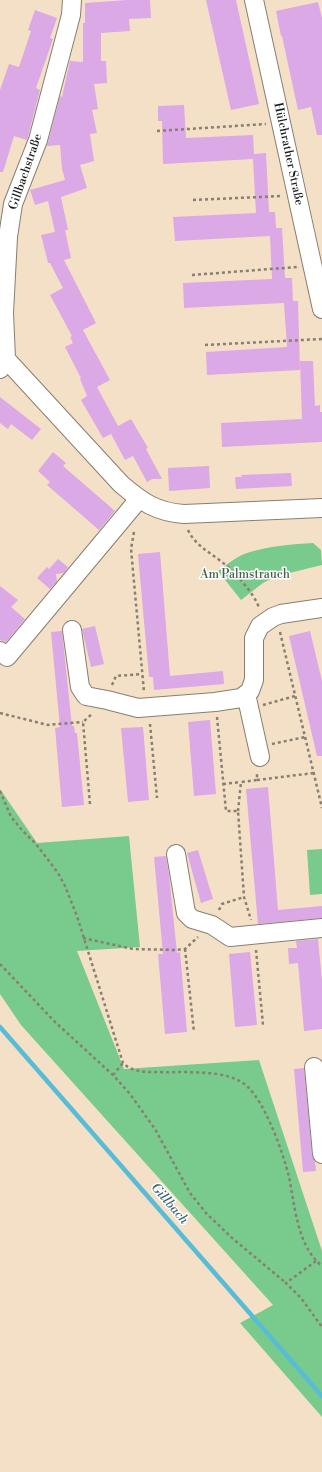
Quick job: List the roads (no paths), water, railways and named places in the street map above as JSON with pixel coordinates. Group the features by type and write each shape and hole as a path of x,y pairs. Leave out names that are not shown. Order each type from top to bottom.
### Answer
{"street":[{"name":"Gillbachstraße","path":"3,364 7,245 13,204 38,140 69,22 72,0"},
{"name":"Hülchrather Straße","path":"254,0 322,309"},
{"path":"3,364 138,500 163,511 184,514 322,508"},
{"path":"3,654 138,500"},
{"path":"259,752 248,701 254,680 254,638 257,632 268,620 281,614 322,608"},
{"path":"72,630 80,687 86,696 138,708 235,700 248,701"},
{"path":"176,854 186,913 192,919 212,925 230,937 322,928"},
{"path":"314,1067 322,1154"}],"waterway":[{"name":"Gillbach","path":"0,1027 322,1396"}],"park label":[{"name":"Am Palmstrauch","path":"245,575"}]}
